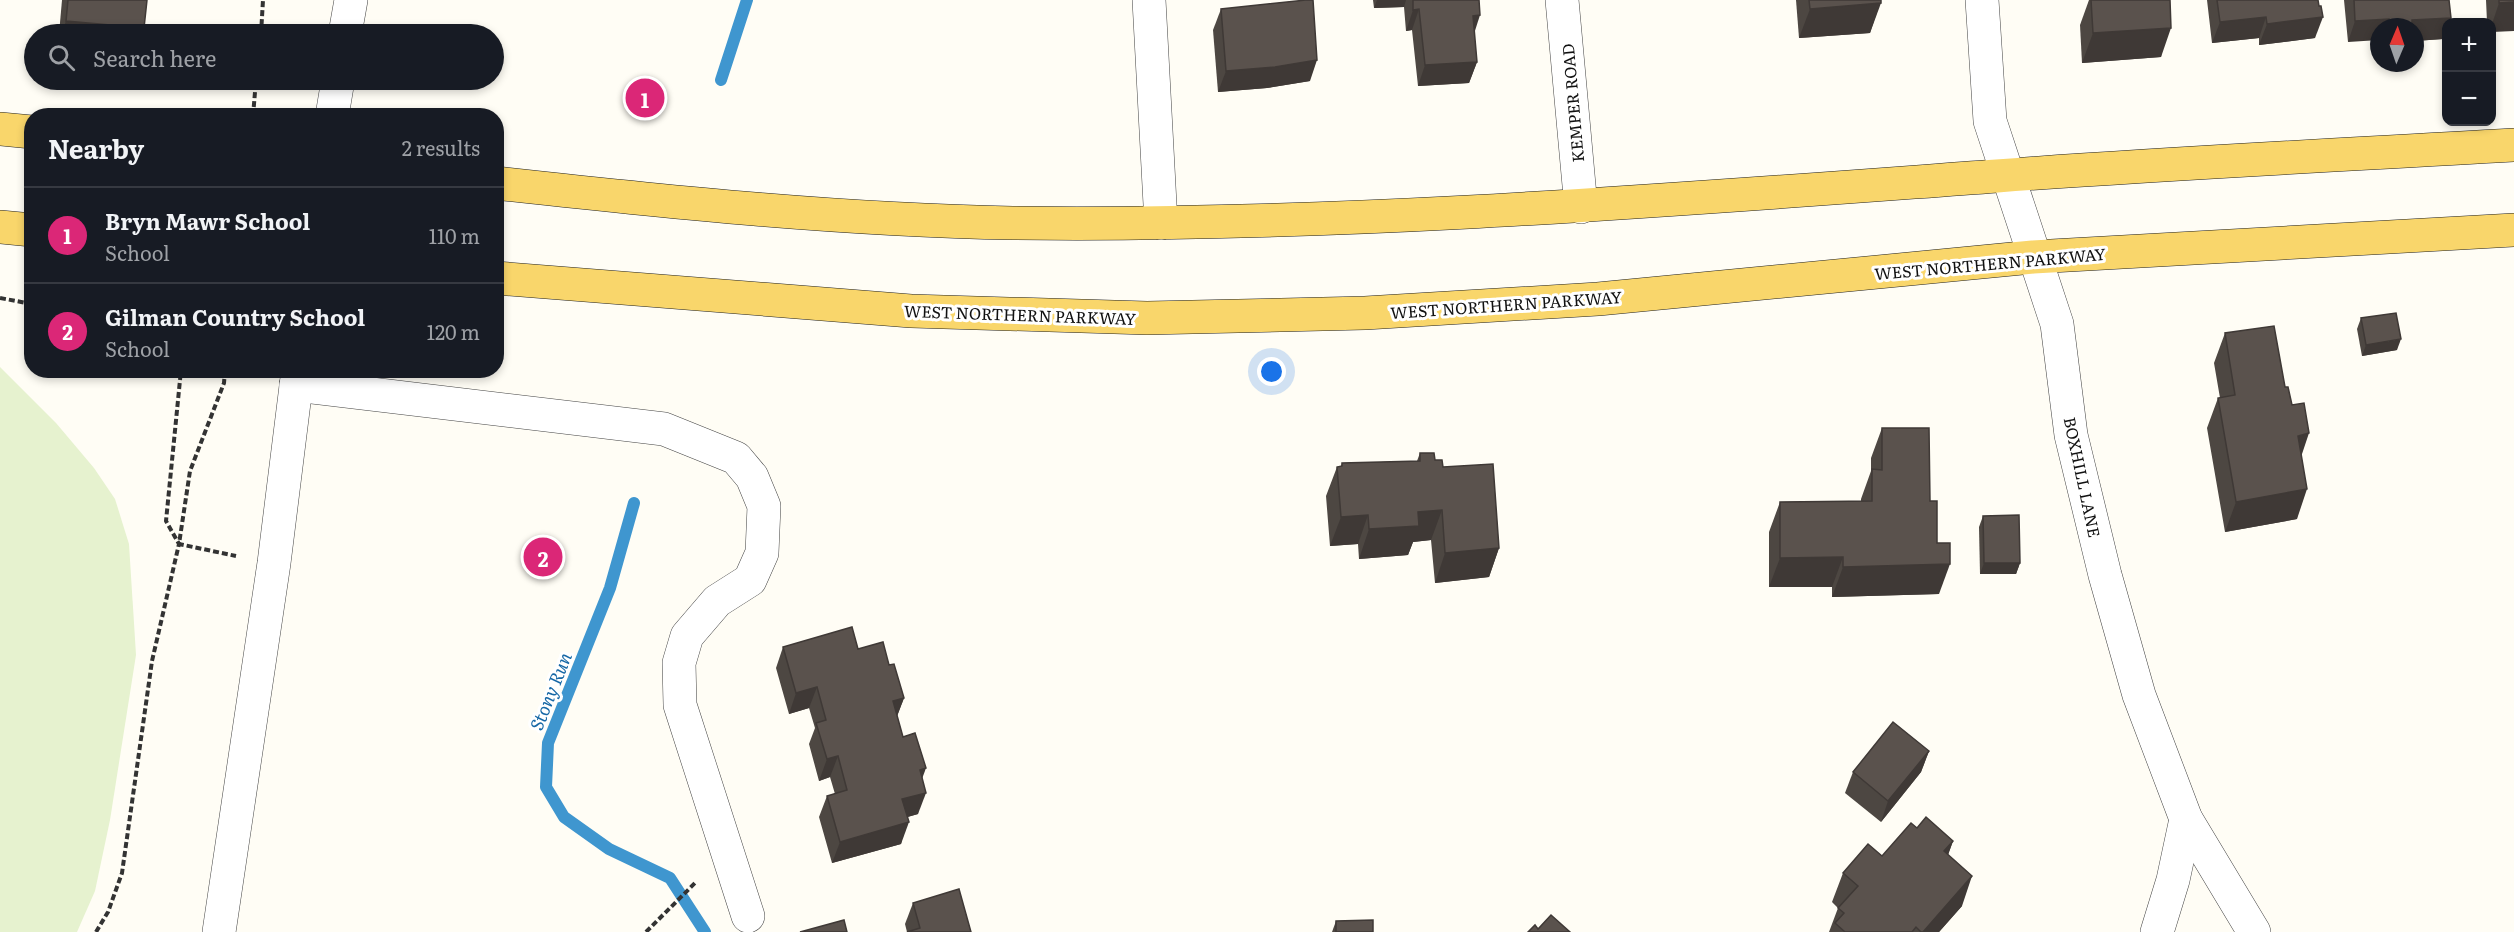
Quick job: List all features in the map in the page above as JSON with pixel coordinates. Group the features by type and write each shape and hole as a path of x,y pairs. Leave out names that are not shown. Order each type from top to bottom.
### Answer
{"main road":[{"path":"0,129 24,131"},
{"path":"504,184 724,206 889,219 1010,223 1161,223 1581,207 2005,175 2514,145"},
{"path":"0,227 24,229"},
{"name":"WEST NORTHERN PARKWAY","path":"504,279 911,311 1147,318 1365,313 1598,299 2033,257 2514,230"}],"street":[{"path":"347,24 351,0"},
{"path":"1149,0 1161,223"},
{"name":"KEMPER ROAD","path":"1562,0 1581,207"},
{"name":"BOXHILL LANE","path":"1982,0 1990,120 2005,175 2057,324 2071,435 2105,575 2139,695 2186,819 2254,932"},
{"path":"333,108 336,90"},
{"path":"219,932 274,563 297,378 664,429 736,458 752,477 764,506 762,554 750,580 717,601 687,636 679,663 680,705 748,916"},
{"path":"2157,932 2173,880 2186,819"}],"path":[{"path":"262,24 263,0"},
{"path":"254,108 255,90"},
{"path":"0,298 24,302"},
{"path":"181,378 166,521 179,544 274,563"},
{"path":"96,932 108,912 122,873 152,661 179,544 190,471 224,378"},
{"path":"646,932 703,875"}],"green space":[{"path":"0,367 56,423 94,468 115,499 129,544 136,655 110,820 95,891 77,932 0,932"}],"building":[{"path":"68,0 147,0 144,24 66,21"},
{"path":"1313,0 1317,60 1275,67 1226,71 1221,9"},
{"path":"1413,0 1479,0 1480,15 1473,16 1477,62 1425,65 1419,9 1413,10"},
{"path":"1809,0 1881,0 1881,3 1810,9"},
{"path":"2091,0 2170,0 2171,28 2093,33"},
{"path":"2217,0 2318,0 2323,17 2267,24 2266,17 2220,22"},
{"path":"2354,0 2449,0 2451,18 2370,18 2370,20 2355,21"},
{"path":"2499,0 2514,0 2514,2 2499,3"},
{"path":"2396,313 2401,339 2366,345 2361,318"},
{"path":"2274,326 2285,387 2288,387 2292,405 2304,403 2309,433 2298,436 2307,489 2236,502 2218,398 2235,395 2225,333"},
{"path":"1882,428 1929,428 1930,501 1937,501 1937,543 1950,543 1950,564 1843,567 1843,557 1780,558 1780,502 1872,501 1872,469 1882,470"},
{"path":"1420,453 1434,453 1435,460 1442,460 1443,467 1493,464 1499,548 1445,553 1442,510 1418,512 1419,526 1369,529 1368,515 1341,517 1337,467 1342,466 1342,463 1420,461"},
{"path":"2019,515 2020,563 1984,563 1983,516"},
{"path":"852,627 858,649 883,642 889,665 894,664 904,698 893,701 903,737 915,733 926,768 920,770 926,793 902,799 909,822 840,842 827,796 847,790 838,756 827,759 816,723 826,720 817,687 796,693 783,647"},
{"path":"1893,722 1929,751 1888,801 1853,772"},
{"path":"1926,817 1953,841 1944,851 1972,876 1923,932 1916,927 1912,932 1845,932 1835,923 1844,913 1838,908 1858,886 1843,873 1868,844 1882,856 1911,823 1917,828"},
{"path":"959,889 971,932 907,932 920,928 913,903"},
{"path":"1551,915 1570,932 1528,932 1535,925 1538,929"},
{"path":"844,920 847,932 800,932"},
{"path":"1373,920 1373,932 1336,932 1336,921"}],"waterway":[{"name":"Stony Run","path":"721,80 747,0"},
{"name":"Stony Run","path":"634,503 610,588 548,743 546,787 564,817 609,849 670,878 705,932"}],"place":[{"name":"Bryn Mawr School","path":"645,98"},
{"name":"Gilman Country School","path":"543,557"}]}
